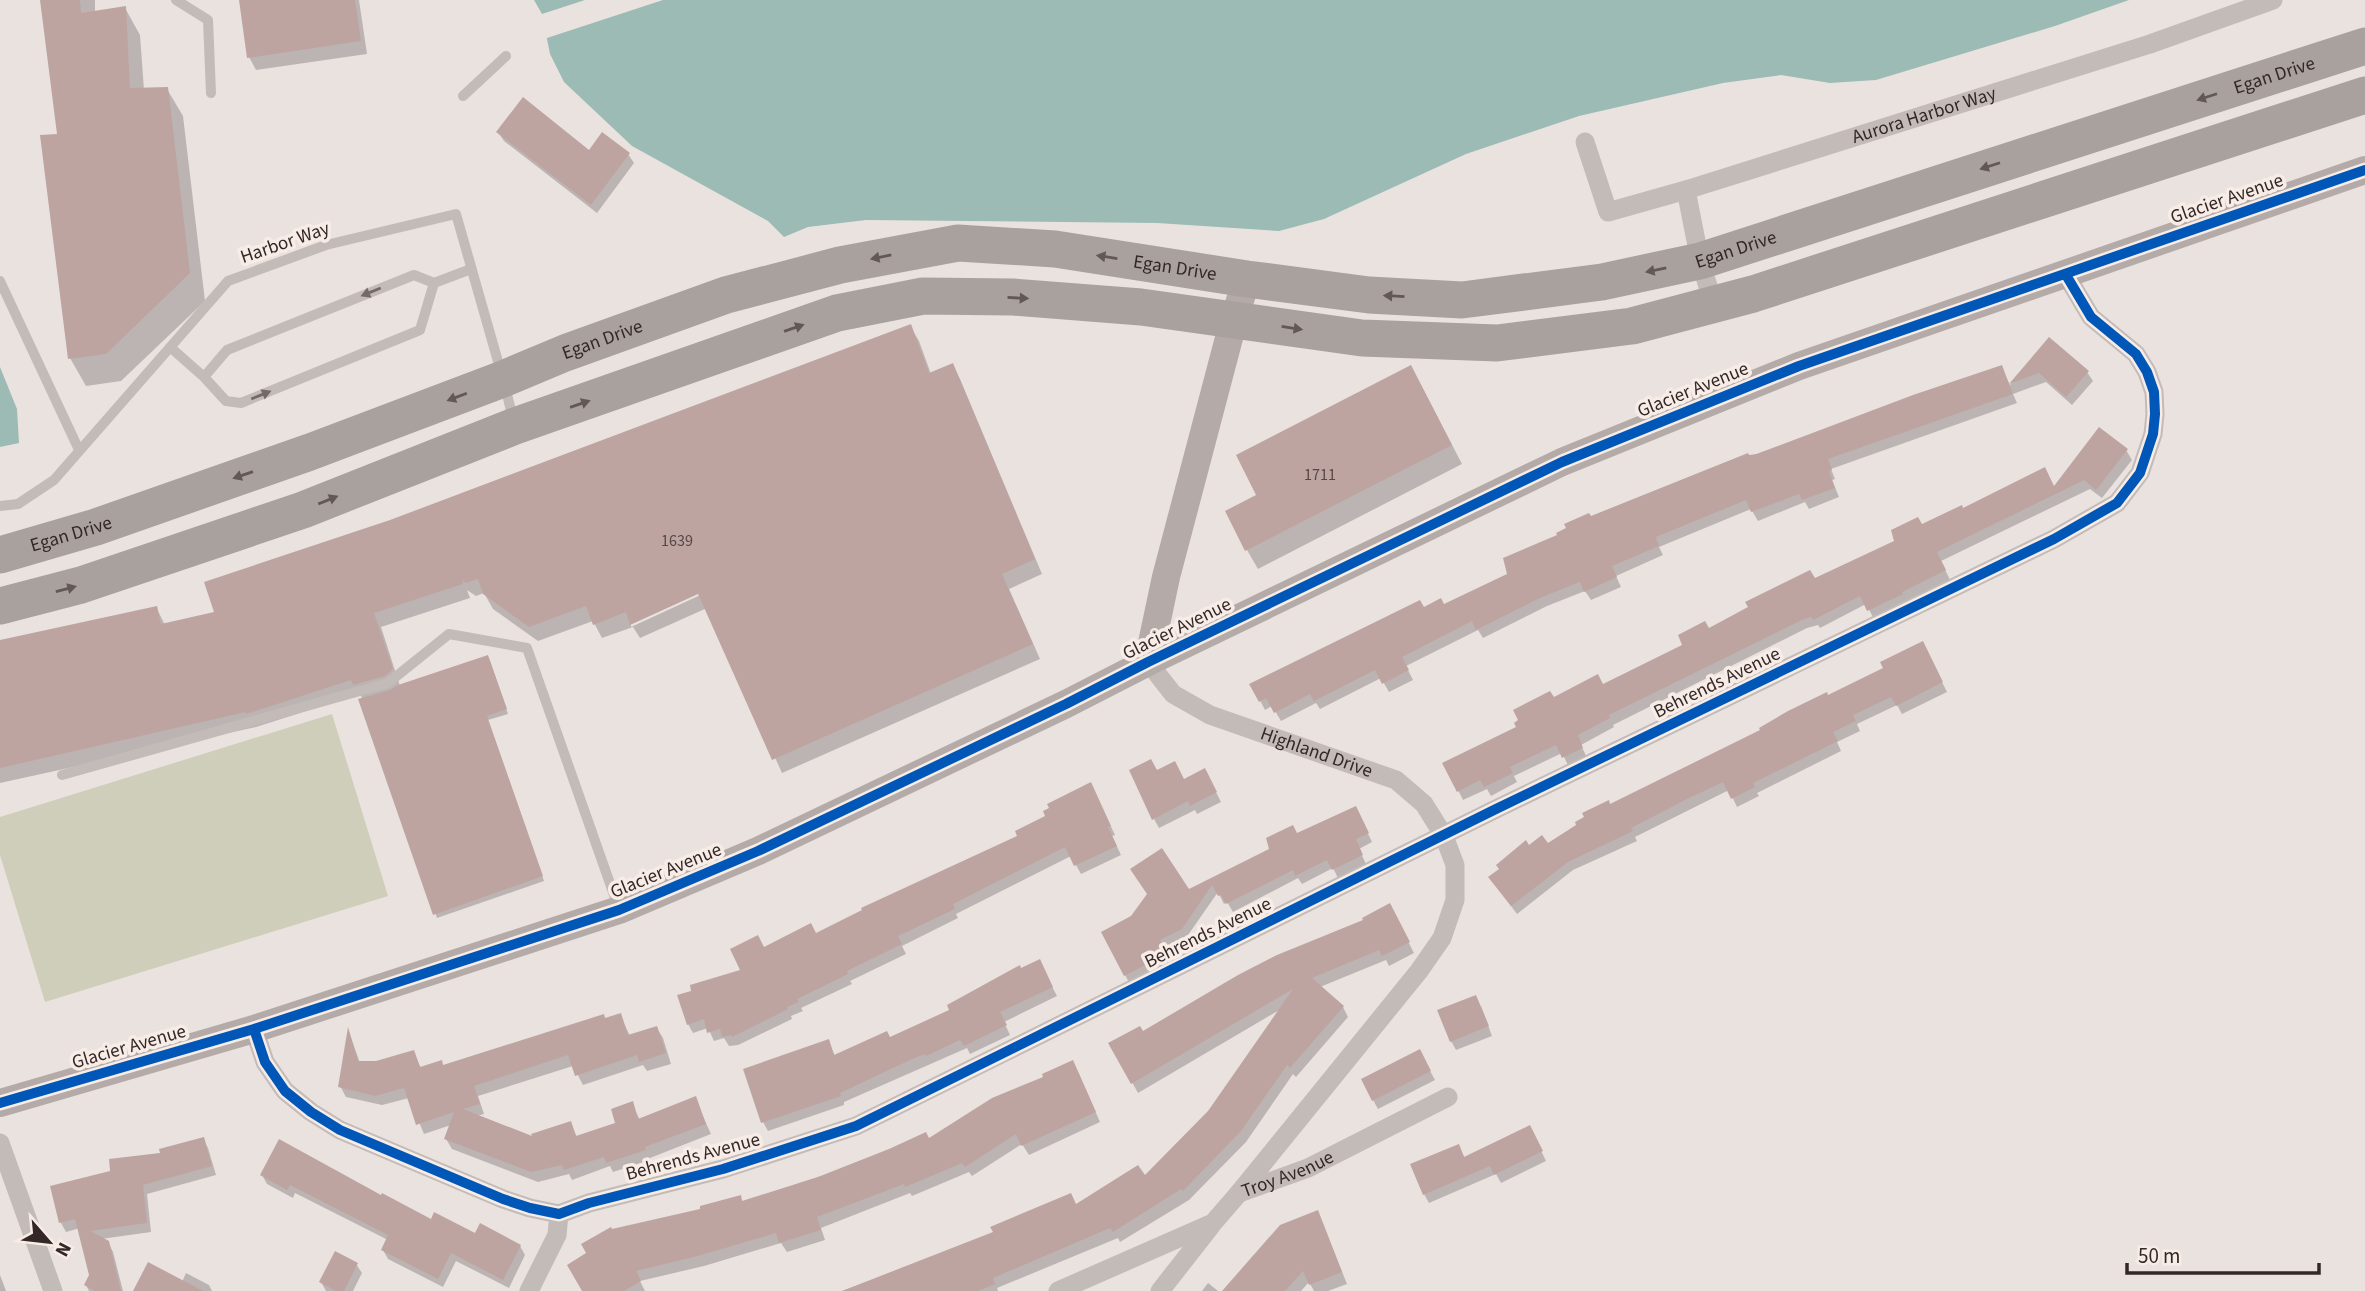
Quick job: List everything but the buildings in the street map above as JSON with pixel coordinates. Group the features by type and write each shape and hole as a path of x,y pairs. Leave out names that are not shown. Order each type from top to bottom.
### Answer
{"highway":[{"name":"Egan Drive","path":"0,555 108,523 310,452 565,353 726,295 840,265 958,243 1055,249 1369,295 1462,300 1602,282 1700,261 2365,46"},
{"path":"0,606 82,584 303,510 515,426 837,313 923,296 1013,297 1141,307 1362,338 1497,343 1632,326 1767,290 2365,95"}],"main road":[{"name":"Glacier Avenue","path":"0,1103 254,1028 619,910 746,857 1562,462 1799,366 2365,170"},
{"path":"1148,662 1166,577 1247,279"}],"street":[{"name":"Aurora Harbor Way","path":"1585,142 1608,212 2150,44 2273,0"},
{"path":"1686,190 1700,261 1714,305"},
{"name":"Behrends Avenue","path":"559,1214 589,1203 723,1168 856,1126 1444,835 2042,545 2117,503 2140,473 2153,434 2154,393 2147,372 2136,354 2091,317 2066,275"},
{"name":"Highland Drive","path":"1148,662 1173,694 1210,715 1396,780 1424,804 1444,835 1455,865 1455,901 1441,938 1410,982 1239,1193"},
{"path":"254,1028 265,1062 285,1091 340,1130 503,1199 559,1214 557,1235 529,1291"},
{"name":"Troy Avenue","path":"1058,1291 1213,1223 1239,1193 1308,1168 1448,1097"},
{"path":"0,1143 53,1291"},
{"path":"1160,1291 1213,1223"}],"lane":[{"path":"176,0 208,20 211,93"},
{"path":"463,96 506,56"},
{"name":"Harbor Way","path":"0,506 18,504 54,480 228,281 326,245 456,214 515,426"},
{"path":"204,377 227,350 414,275 434,283 471,269"},
{"path":"0,281 79,450"},
{"path":"170,348 204,377 226,401 241,403 420,330 434,283"},
{"path":"62,775 388,683 449,634 527,648 619,910"}],"green space":[{"path":"332,714 388,896 45,1002 0,855 0,817"}],"water":[{"path":"534,0 2129,0 2055,26 1876,80 1830,83 1781,75 1723,83 1579,116 1466,154 1324,219 1279,231 1157,223 866,220 808,227 784,237 768,221 632,146 564,82 550,54 542,14"},
{"path":"0,367 17,409 19,443 0,447"}],"pier":[{"path":"585,0 663,0 544,41 536,11 542,14"}],"cycle path":[{"path":"0,1103 254,1029 619,910 758,851 1562,462 1799,366 2365,170"},
{"path":"254,1029 265,1062 285,1091 340,1130 503,1199 559,1214 589,1203 723,1169 856,1126 1496,809 2054,539 2117,503 2140,473 2153,434 2154,392 2147,372 2136,354 2091,317 2066,275"}]}
